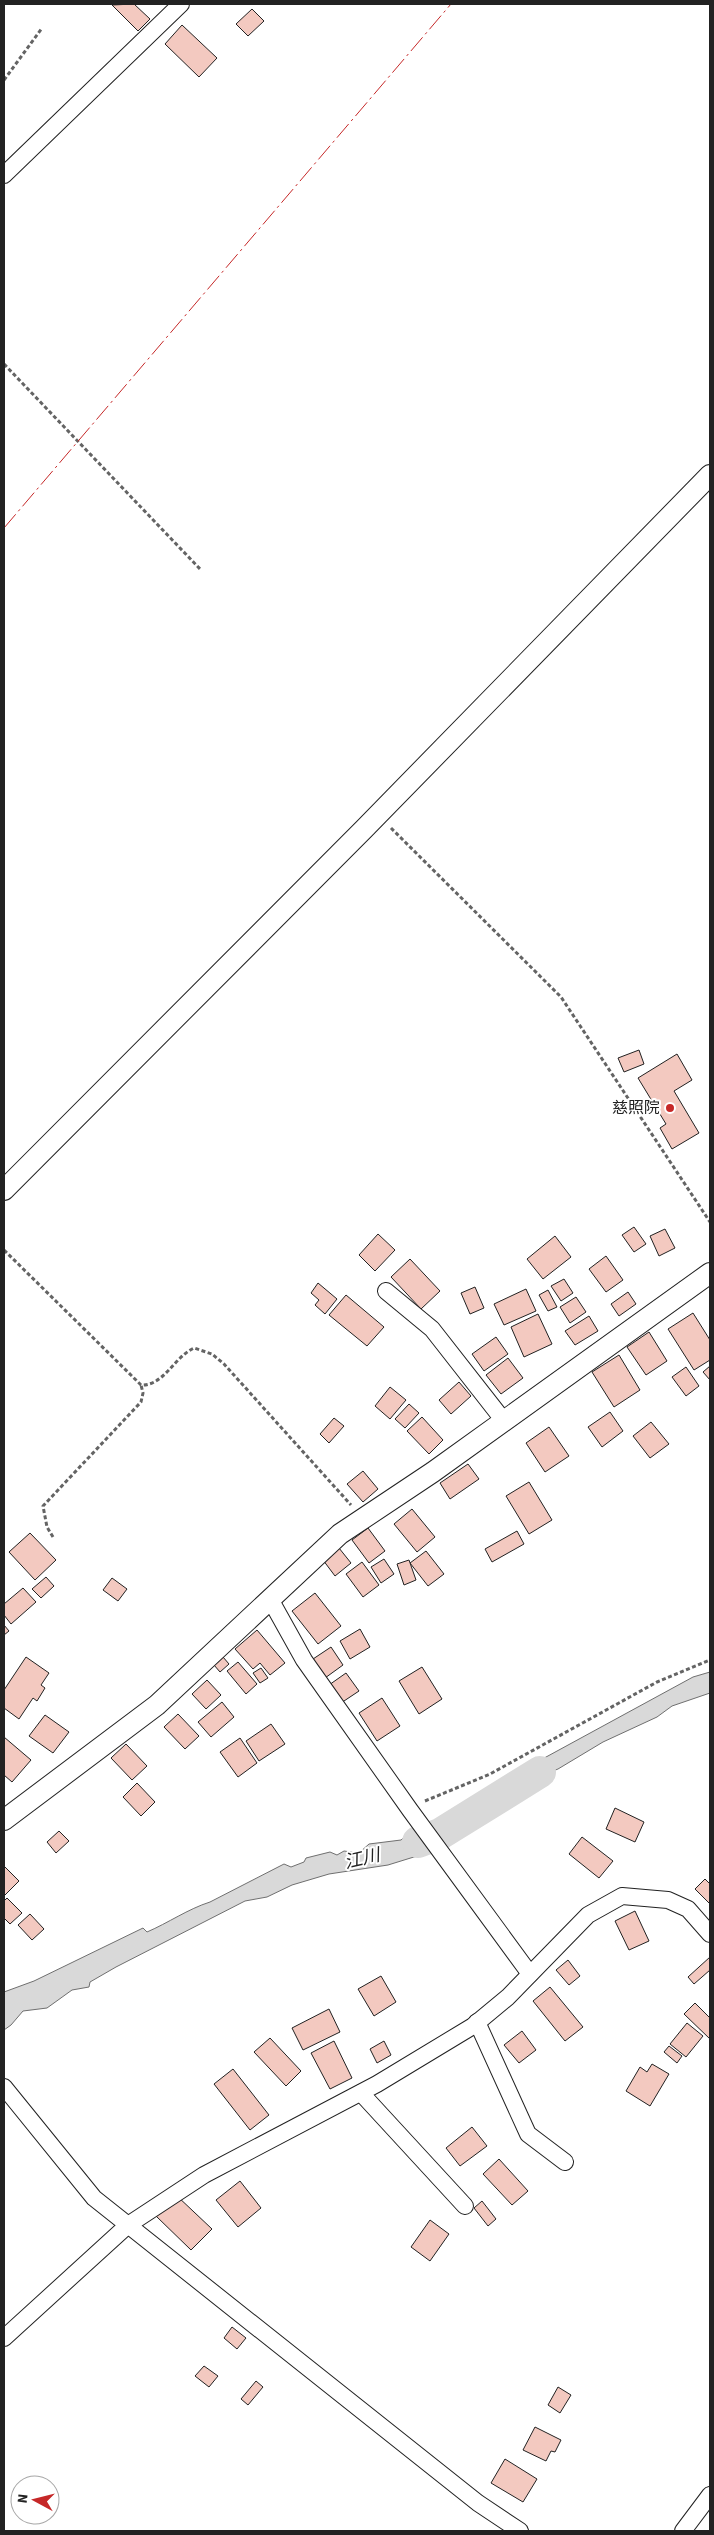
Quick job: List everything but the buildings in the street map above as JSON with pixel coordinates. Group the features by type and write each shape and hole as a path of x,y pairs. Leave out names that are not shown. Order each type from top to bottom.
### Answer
{"street":[{"path":"4,175 180,4"},
{"path":"4,1190 378,815 710,475"},
{"path":"4,1820 157,1705 340,1534 504,1422 710,1273"},
{"path":"386,1291 432,1329 504,1422"},
{"path":"270,1599 304,1660 409,1809 530,1974"},
{"path":"4,2336 128,2225 204,2175 361,2092 477,2022 508,1997 588,1915 622,1896 668,1900 688,1909 710,1934"},
{"path":"477,2022 528,2134 565,2162"},
{"path":"4,2086 94,2198 478,2503 520,2531"},
{"path":"361,2092 465,2206"},
{"path":"683,2531 710,2496"}],"path":[{"path":"4,80 42,28"},
{"path":"4,364 202,570"},
{"path":"378,815 561,997 710,1222"},
{"path":"4,1250 140,1385 143,1393 141,1402 43,1506 47,1527 53,1537"},
{"path":"140,1385 148,1386 158,1380 184,1352 194,1348 212,1354 224,1364 363,1518"},
{"path":"409,1809 490,1774 657,1682 710,1660"}],"water":[{"path":"710,1672 710,1693 672,1706 657,1717 603,1742 558,1769 543,1775 506,1796 502,1794 500,1784 513,1775 693,1677"},
{"path":"452,1821 457,1823 455,1833 441,1843 433,1831"},
{"path":"414,1829 430,1852 388,1865 329,1874 292,1885 267,1897 245,1901 116,1967 90,1982 89,1987 72,1990 47,2008 23,2011 4,2030 4,1992 34,1981 143,1928 147,1932 284,1864 291,1867 304,1862 306,1858 330,1852 337,1855 344,1851 359,1853 369,1844 401,1840"}],"waterway":[{"name":"江川","path":"418,1842 440,1834 540,1772"}],"power":[{"path":"4,528 451,4"}],"place":[{"name":"慈照院","path":"670,1108"}]}
